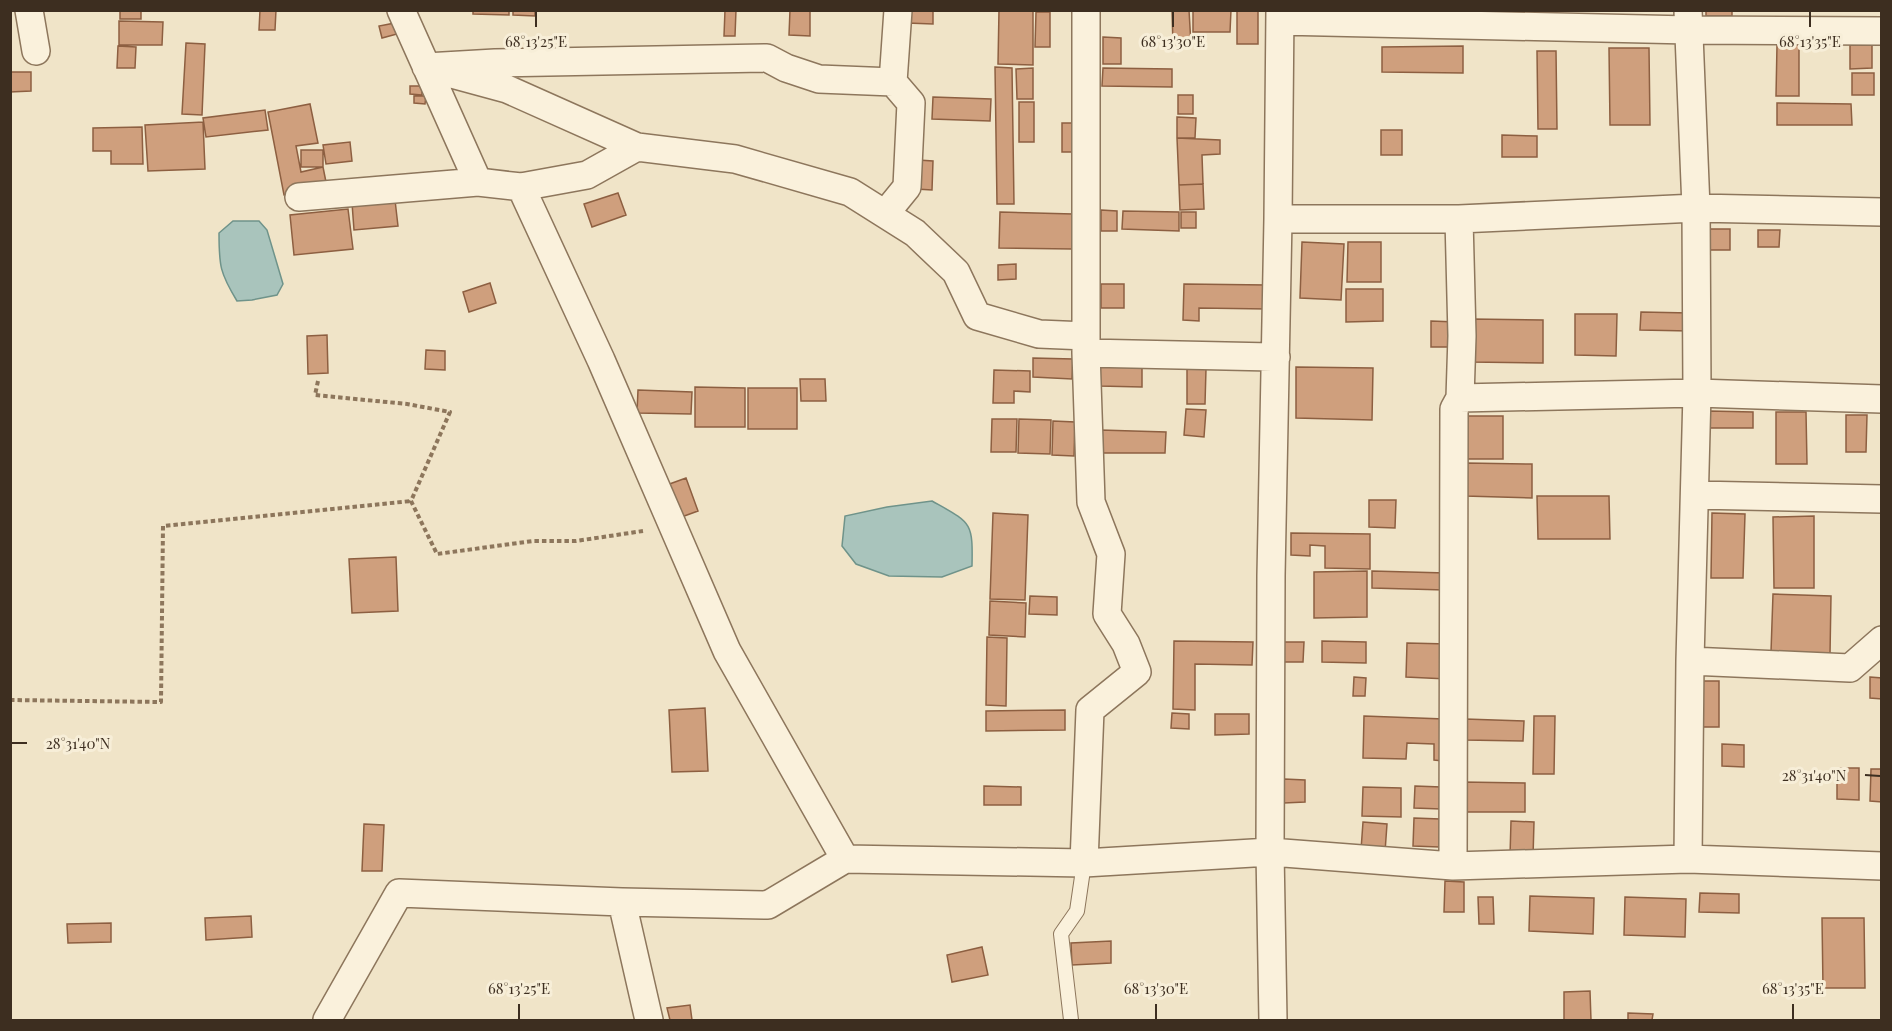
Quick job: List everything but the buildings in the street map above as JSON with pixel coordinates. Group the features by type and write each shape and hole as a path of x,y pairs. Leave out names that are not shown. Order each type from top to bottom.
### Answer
{"street":[{"path":"29,10 36,51"},
{"path":"401,10 478,182"},
{"path":"885,214 908,187 911,103 893,82 898,10"},
{"path":"1084,863 1090,710 1137,672 1126,644 1107,614 1111,554 1091,502 1086,344 1086,10"},
{"path":"1273,1020 1270,852 1271,576 1280,16 1688,20 1881,31"},
{"path":"1688,20 1696,208 1697,393 1690,661 1688,860"},
{"path":"426,67 495,63 767,58 786,68 819,79 893,82"},
{"path":"426,67 507,89 637,147 735,159 850,192 915,233 956,272 977,316 1039,334 1086,344 1276,357"},
{"path":"299,197 478,182 521,187 587,176 637,147"},
{"path":"521,187 601,360 727,651 845,859"},
{"path":"1278,219 1459,219 1696,208 1881,212"},
{"path":"1453,866 1454,409 1460,398 1462,336 1459,219"},
{"path":"1460,398 1697,393 1881,399"},
{"path":"1695,495 1881,499"},
{"path":"1690,661 1850,668 1881,640"},
{"path":"327,1020 399,893 768,905 845,859 1084,863 1270,852 1453,866 1688,860 1881,866"},
{"path":"622,902 649,1020"}],"lane":[{"path":"1071,1020 1061,934 1077,911 1084,863"}],"path":[{"path":"318,381 315,395 407,404 450,412 411,501 437,554 533,541 576,541 674,526"},
{"path":"10,700 161,702 163,526 411,501"}],"water":[{"path":"233,221 259,221 267,230 283,284 277,295 237,301 224,276 219,254 219,233"},
{"path":"932,501 955,514 967,525 972,540 972,566 942,577 889,576 856,564 842,546 845,516"}]}
